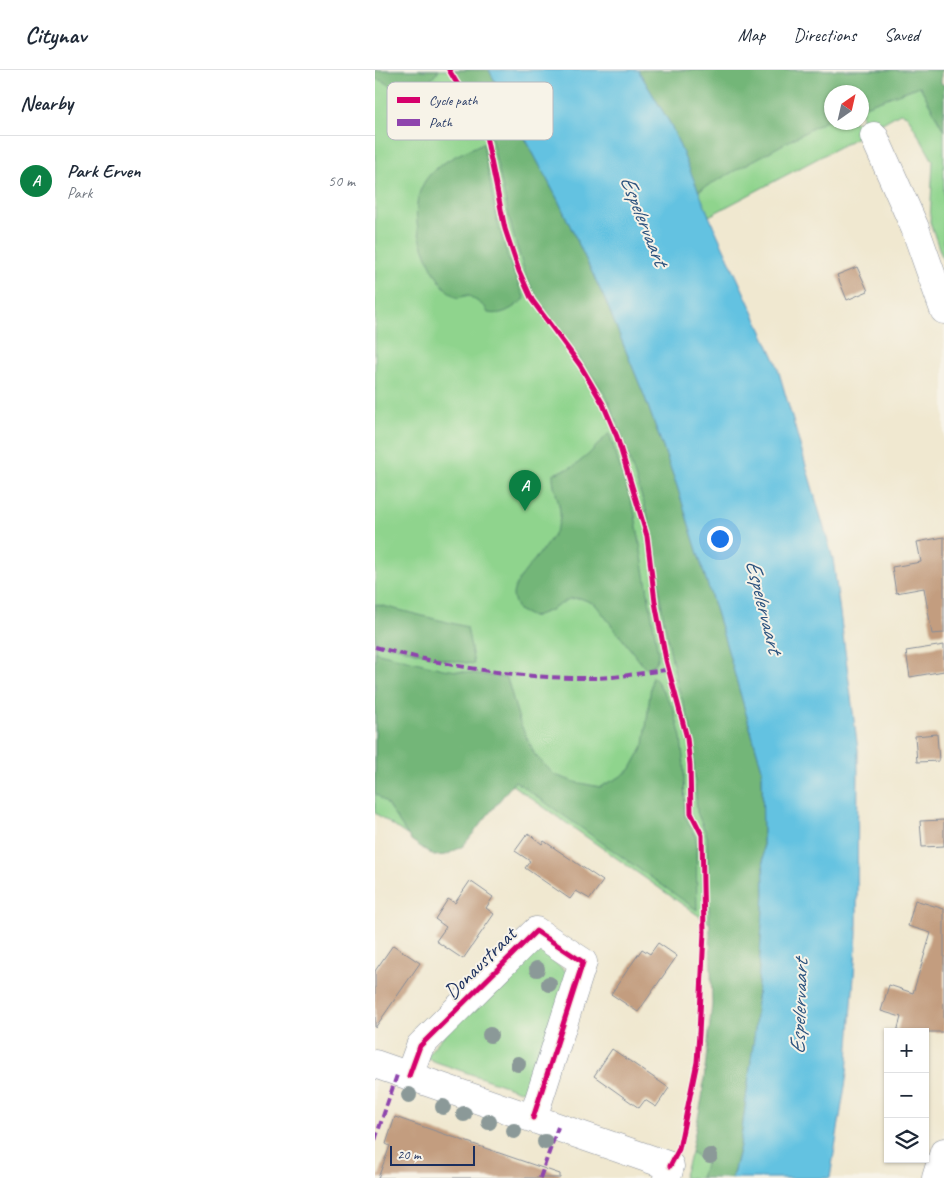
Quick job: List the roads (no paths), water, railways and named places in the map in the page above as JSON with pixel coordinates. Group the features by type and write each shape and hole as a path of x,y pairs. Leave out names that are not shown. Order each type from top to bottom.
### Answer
{"street":[{"path":"874,136 915,228 944,310"},
{"name":"Donaustraat","path":"409,1076 420,1046 536,931 583,962 533,1118"},
{"path":"375,1064 533,1118 669,1172"},
{"path":"936,1178 944,1152"}],"water":[{"name":"Espelervaart","path":"489,70 638,70 671,125 709,216 776,362 833,559 858,750 857,934 847,1074 830,1178 732,1178 740,1146 755,1030 764,895 762,769 677,486 644,395 606,302 558,200 526,140 553,140 553,82 495,82"}],"place":[{"name":"Park Erven","path":"525,511"}]}
